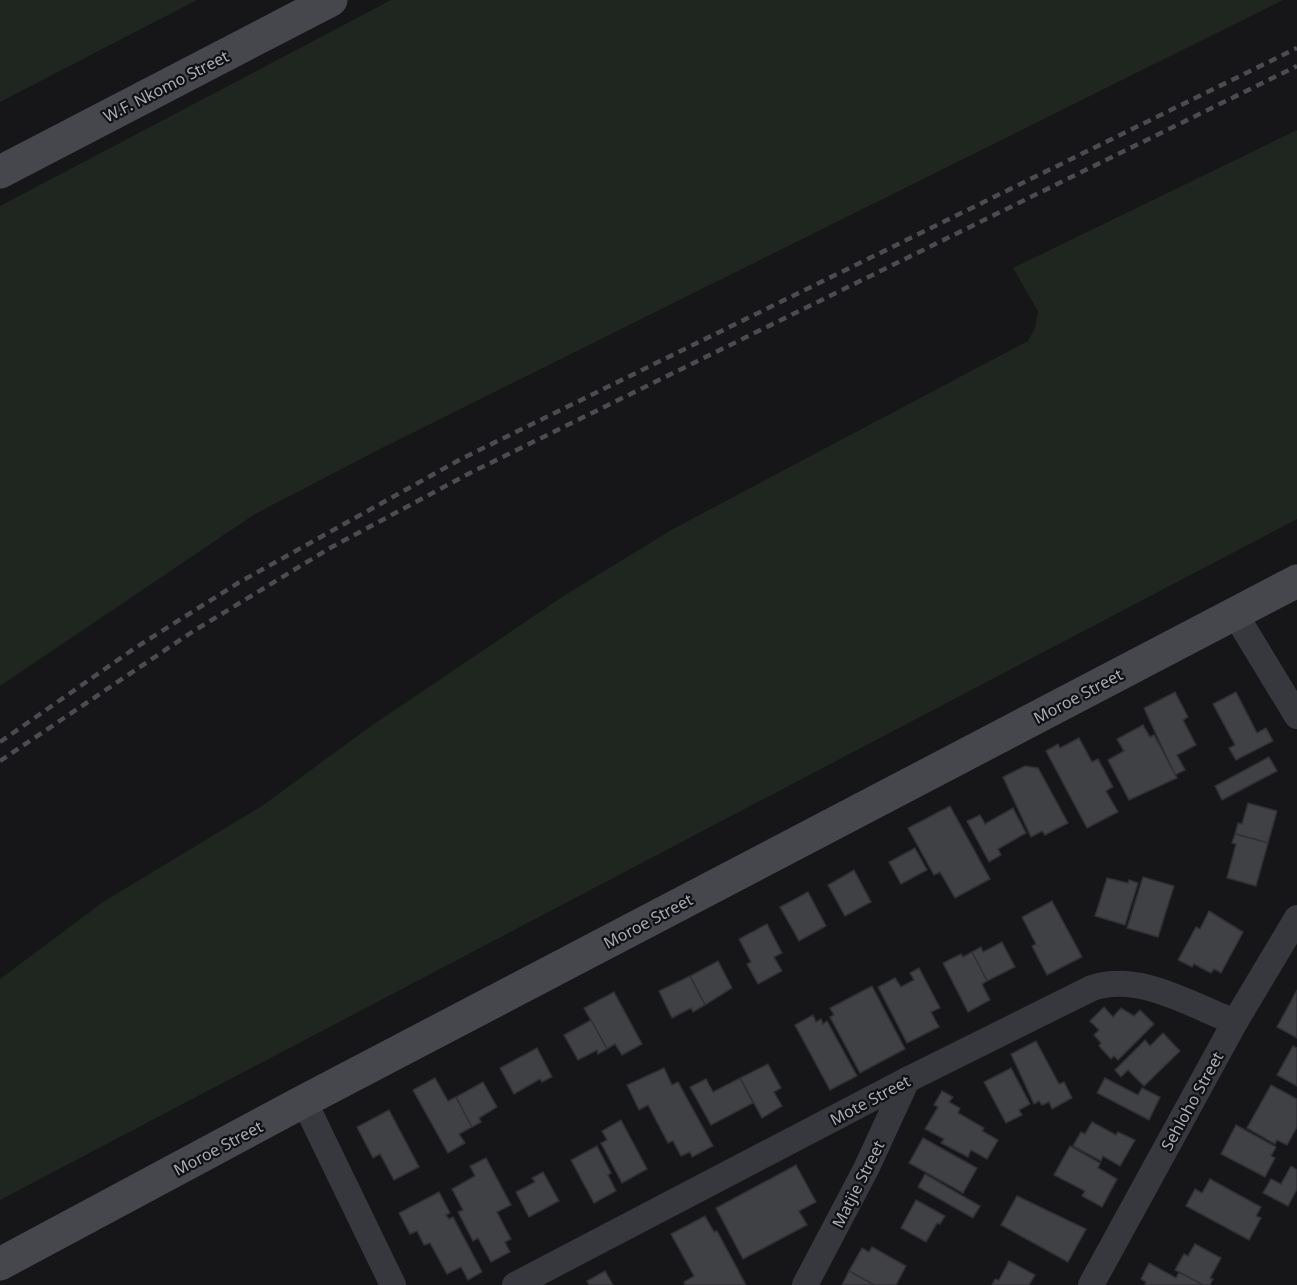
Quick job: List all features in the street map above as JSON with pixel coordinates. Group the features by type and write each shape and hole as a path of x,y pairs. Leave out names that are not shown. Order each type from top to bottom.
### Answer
{"street":[{"name":"W.F. Nkomo Street","path":"0,172 332,0"},
{"name":"Moroe Street","path":"0,1264 304,1101 1297,581"},
{"path":"1235,614 1297,716"},
{"name":"Sehloho Street","path":"1090,1285 1235,1022 1297,918"},
{"name":"Mote Street","path":"515,1285 907,1080 1109,982 1145,987 1235,1022"},
{"name":"Matjie Street","path":"805,1285 866,1169 907,1080"},
{"path":"304,1101 393,1285"}],"shaded area":[{"path":"0,0 197,0 0,102"},
{"path":"391,0 1283,0 382,448 255,514 0,686 0,206"},
{"path":"1297,130 1297,519 0,1200 0,979 103,902 262,806 371,726 565,595 673,529 1028,341 1035,328 1038,311 1013,268"}],"building":[{"path":"1175,692 1188,717 1183,720 1196,745 1177,755 1185,770 1175,775 1144,708"},
{"path":"1236,692 1257,733 1266,728 1273,741 1236,760 1229,748 1235,745 1213,704"},
{"path":"1143,725 1150,737 1154,735 1177,778 1129,800 1108,760 1124,751 1117,739"},
{"path":"1079,738 1092,762 1098,759 1113,787 1106,791 1118,812 1087,828 1046,751 1058,744 1060,748"},
{"path":"1269,757 1277,771 1222,800 1215,786"},
{"path":"1025,766 1038,768 1068,823 1045,835 1042,831 1031,837 1003,777"},
{"path":"1248,803 1277,811 1268,843 1235,834 1238,823 1242,824"},
{"path":"950,806 990,879 955,898 940,872 934,875 908,828"},
{"path":"1013,808 1026,833 998,849 1001,855 989,862 967,821 980,815 985,824"},
{"path":"1235,834 1268,843 1256,886 1227,878 1236,844 1232,843"},
{"path":"915,848 927,870 901,884 889,862"},
{"path":"854,870 871,902 845,916 828,885"},
{"path":"1143,877 1174,886 1158,937 1127,928"},
{"path":"1107,878 1138,883 1125,925 1095,916"},
{"path":"808,892 826,926 799,941 780,907"},
{"path":"1052,901 1082,957 1047,975 1032,946 1036,944 1022,917"},
{"path":"1209,911 1243,932 1221,973 1214,969 1211,973 1194,964 1192,967 1178,960 1196,927 1200,929"},
{"path":"767,924 782,953 774,957 782,971 758,984 747,964 751,962 739,939"},
{"path":"1002,942 1015,967 987,981 972,952 981,947 983,952"},
{"path":"972,952 987,981 982,984 990,1000 968,1012 943,963 961,954 963,957"},
{"path":"718,961 732,988 705,1005 690,976"},
{"path":"919,968 940,1008 931,1012 939,1027 907,1043 878,987 895,978 901,987 914,980 910,973"},
{"path":"690,976 705,1005 693,1012 691,1008 672,1018 659,991"},
{"path":"872,986 905,1049 860,1073 830,1017 834,1015 830,1008"},
{"path":"1297,990 1297,1038 1277,1027"},
{"path":"614,992 642,1044 622,1055 615,1044 607,1049 584,1008"},
{"path":"1104,1007 1113,1017 1121,1008 1134,1016 1140,1010 1154,1024 1118,1060 1114,1056 1111,1059 1099,1046 1101,1043 1094,1035 1099,1030 1090,1021"},
{"path":"813,1015 816,1022 821,1019 823,1024 827,1021 857,1076 830,1090 795,1025"},
{"path":"591,1020 607,1049 598,1054 597,1050 578,1060 564,1035"},
{"path":"1163,1033 1180,1051 1144,1086 1128,1070 1121,1077 1115,1070 1145,1040 1150,1046"},
{"path":"1036,1041 1059,1084 1064,1082 1072,1098 1052,1109 1049,1102 1042,1105 1039,1101 1034,1104 1011,1054"},
{"path":"1293,1046 1297,1048 1297,1086 1277,1075"},
{"path":"537,1048 552,1077 542,1082 540,1079 514,1094 500,1068"},
{"path":"768,1064 781,1088 774,1092 782,1106 762,1118 740,1078"},
{"path":"664,1068 672,1085 678,1082 713,1146 692,1157 690,1152 681,1156 673,1141 668,1143 648,1105 639,1110 627,1085"},
{"path":"1011,1068 1030,1104 1019,1110 1022,1115 1006,1123 984,1082"},
{"path":"435,1078 448,1101 456,1097 472,1127 459,1134 465,1143 448,1153 413,1090"},
{"path":"740,1078 753,1103 711,1125 690,1087 706,1079 713,1092"},
{"path":"1105,1078 1138,1095 1142,1088 1160,1097 1149,1120 1097,1093"},
{"path":"483,1082 497,1107 479,1118 481,1122 472,1127 456,1097"},
{"path":"1271,1085 1297,1099 1297,1127 1287,1145 1277,1140 1275,1144 1247,1128"},
{"path":"942,1091 953,1097 949,1102 960,1108 958,1113 984,1128 982,1131 998,1140 987,1159 971,1150 968,1157 941,1143 944,1139 925,1129 938,1107 934,1105"},
{"path":"389,1110 419,1167 394,1180 380,1154 373,1158 357,1127"},
{"path":"621,1120 647,1169 622,1183 601,1143 607,1140 602,1131"},
{"path":"1092,1122 1116,1135 1118,1132 1135,1140 1120,1166 1103,1156 1101,1161 1073,1146 1081,1132 1085,1134"},
{"path":"1236,1125 1276,1147 1271,1156 1275,1158 1265,1177 1221,1154"},
{"path":"923,1138 977,1168 963,1193 909,1163"},
{"path":"597,1146 611,1173 608,1175 616,1191 594,1203 571,1160"},
{"path":"1070,1146 1100,1163 1098,1168 1117,1179 1102,1207 1082,1196 1085,1191 1054,1175"},
{"path":"486,1158 511,1205 497,1212 511,1239 505,1242 510,1252 491,1262 478,1238 473,1241 458,1212 463,1210 452,1189 475,1176 470,1166"},
{"path":"796,1165 816,1202 799,1211 807,1225 743,1259 716,1208"},
{"path":"1291,1166 1297,1170 1297,1189 1288,1206 1263,1193 1271,1179 1281,1184"},
{"path":"543,1172 559,1201 529,1217 516,1192 535,1182 532,1178"},
{"path":"925,1174 980,1206 973,1218 918,1187"},
{"path":"1210,1179 1261,1207 1256,1216 1261,1218 1249,1240 1186,1206 1195,1189 1202,1193"},
{"path":"439,1192 450,1213 446,1215 449,1219 453,1217 482,1272 468,1280 461,1267 447,1274 430,1243 424,1245 417,1231 410,1234 399,1213"},
{"path":"1017,1196 1086,1229 1068,1262 1001,1225"},
{"path":"916,1200 945,1216 940,1224 937,1223 926,1242 901,1228"},
{"path":"705,1216 714,1232 717,1231 746,1285 685,1285 684,1282 694,1276 671,1234"},
{"path":"1195,1244 1221,1258 1210,1278 1213,1279 1210,1285 1203,1285 1175,1270 1184,1254 1188,1256"},
{"path":"872,1247 906,1266 896,1285 874,1285 849,1271 862,1248 869,1252"},
{"path":"1009,1261 1035,1275 1029,1285 992,1285 995,1279 999,1280"},
{"path":"1149,1263 1176,1278 1179,1272 1203,1285 1145,1285 1146,1282 1141,1279"},
{"path":"605,1271 613,1285 589,1285 587,1281"},
{"path":"849,1271 874,1285 842,1285"}],"railway":[{"path":"0,742 135,648 238,583 461,459 1297,48"},
{"path":"0,761 192,632 330,548 468,474 1297,66"}]}
